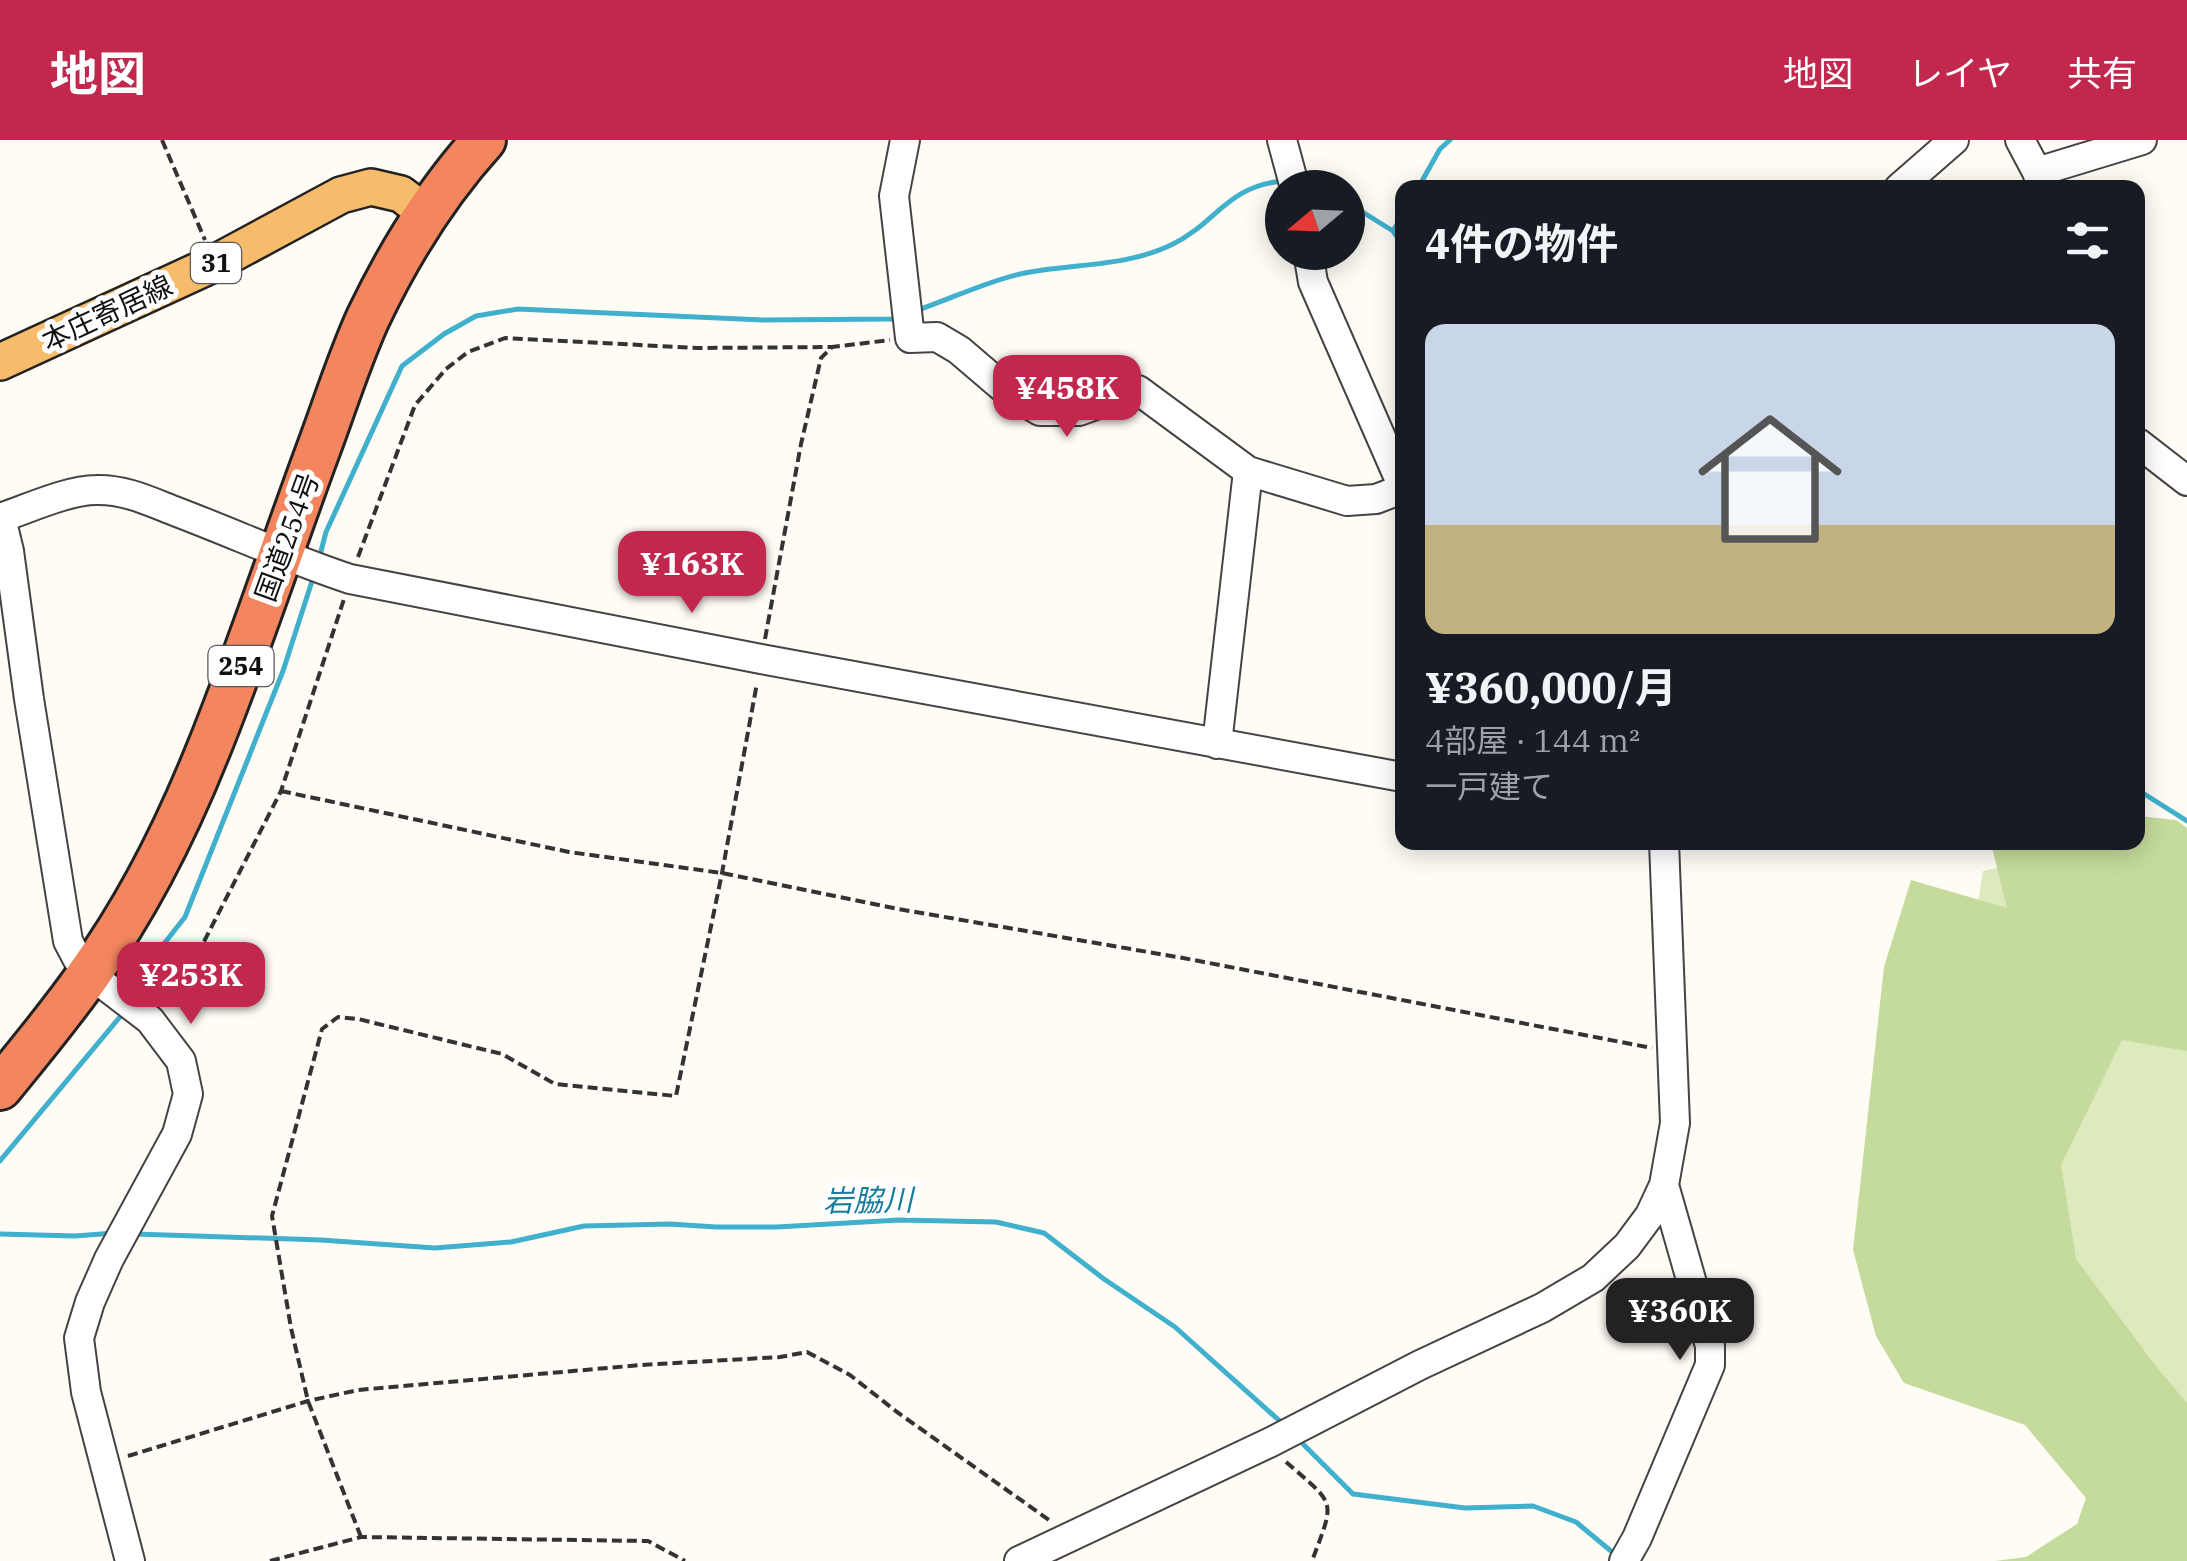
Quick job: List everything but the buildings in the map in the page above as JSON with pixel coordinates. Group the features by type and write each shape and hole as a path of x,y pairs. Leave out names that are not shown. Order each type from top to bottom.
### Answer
{"highway":[{"name":"国道254号","path":"0,1088 90,974 174,829 225,707 368,319 427,214 484,140"}],"main road":[{"name":"本庄寄居線","path":"0,362 215,263 341,195 370,187 401,194 427,214"}],"street":[{"path":"905,140 894,196 910,338 937,338 959,350 1007,391 1040,412 1079,411 1138,390 1248,472 1348,501 1395,491"},
{"path":"1282,140 1290,170"},
{"path":"1908,180 1954,140"},
{"path":"2020,140 2039,180 2142,140"},
{"path":"1311,270 1395,469"},
{"path":"2145,448 2187,481"},
{"path":"1217,744 1248,472"},
{"path":"130,1561 86,1392 80,1338 90,1302 110,1258 177,1134 188,1094 181,1060 150,1020 90,974 68,940 9,552 0,518 94,490 123,492 350,579 1395,776"},
{"path":"0,688 29,699"},
{"path":"1019,1561 1542,1308 1593,1278 1627,1246 1650,1215 1664,1185 1675,1123 1664,850"},
{"path":"1624,1561 1710,1365 1710,1346 1664,1185"}],"path":[{"path":"162,140 215,263"},
{"path":"361,1538 308,1401 272,1216 322,1029 338,1017 358,1020 502,1054 555,1084 676,1096 722,873 801,444 821,358 832,346 910,338"},
{"path":"281,791 569,852 722,873 1670,1052"},
{"path":"104,1463 308,1401 358,1390 808,1352 850,1375 1071,1536"},
{"path":"1266,1444 1326,1499 1330,1512 1312,1561"},
{"path":"270,1561 361,1538 648,1540 685,1561"}],"green space":[{"path":"2145,817 2176,820 2187,828 2187,1051 2122,1040 2061,1165 2076,1259 2187,1403 2187,1561 1995,1561 2026,1557 2077,1524 2086,1498 2025,1425 1904,1383 1876,1336 1853,1250 1884,967 1911,880 2007,908 1993,850 2145,850"},
{"path":"2061,854 2187,869 2187,1464 2095,1317 1970,954 1983,871"}],"waterway":[{"path":"1423,180 1440,149 1450,140"},
{"path":"918,310 1020,274 1153,252 1186,236 1234,198 1265,184"},
{"path":"1365,214 1395,234"},
{"path":"319,559 326,532 402,366 444,334 476,316 518,309 763,320 899,317"},
{"path":"134,994 185,917 283,671 314,575"},
{"path":"2145,794 2187,821"},
{"path":"0,1161 124,1012"},
{"name":"岩脇川","path":"135,1234 435,1248 511,1242 584,1226 996,1222 1044,1233 1175,1327 1282,1423"},
{"name":"岩脇川","path":"0,1234 114,1233"},
{"name":"岩脇川","path":"1297,1438 1353,1494 1465,1508 1533,1506 1576,1522 1617,1556"}]}
